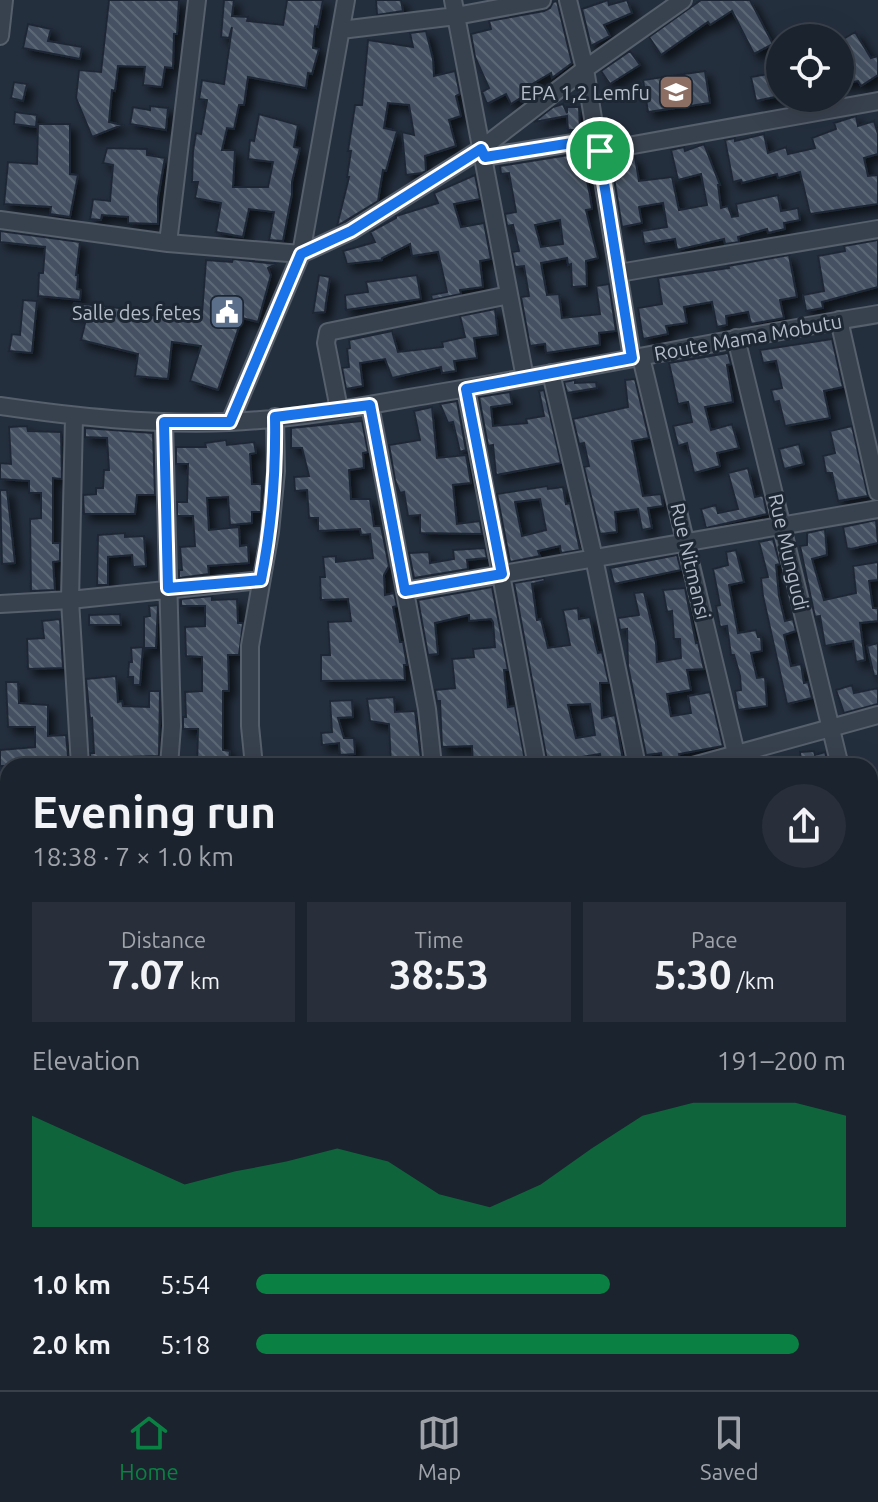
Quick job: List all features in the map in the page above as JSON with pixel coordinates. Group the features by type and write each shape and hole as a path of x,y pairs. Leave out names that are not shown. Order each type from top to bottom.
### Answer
{"street":[{"path":"0,36 4,0"},
{"path":"168,243 197,0"},
{"path":"230,422 301,254 346,0"},
{"path":"341,30 454,8 542,0"},
{"name":"Rue Nitmansi","path":"568,0 585,69 636,357 687,541 736,758"},
{"path":"0,220 168,243 301,254 351,231 483,153 585,69 683,0"},
{"path":"454,8 525,378"},
{"path":"483,153 598,145 878,101"},
{"path":"619,273 878,229"},
{"path":"339,409 326,343 328,332 509,295"},
{"name":"Route Mama Mobutu","path":"0,406 74,417 230,422 370,405 466,389 878,314"},
{"path":"839,320 878,492"},
{"name":"Rue Mungudi","path":"736,338 838,758"},
{"path":"551,373 594,558 635,758"},
{"path":"466,389 536,758"},
{"path":"370,405 427,709 432,758"},
{"path":"74,417 70,600 80,758"},
{"path":"253,758 250,646 270,532 276,471 275,417"},
{"path":"164,422 172,726 170,758"},
{"path":"405,591 878,509"},
{"path":"0,604 70,600 261,580"},
{"path":"745,758 830,728 878,715"}],"building":[{"path":"109,0 179,0 173,68 165,67 162,87 143,85 145,67 118,66 109,122 122,125 92,137 76,98 79,70 101,72"},
{"path":"224,0 234,0 232,16 283,25 287,0 323,0 318,27 315,26 313,48 319,49 312,74 308,73 306,88 248,77 244,105 239,105 234,129 227,128 222,150 235,150 233,187 268,187 273,162 248,159 250,140 254,141 259,114 298,125 294,147 300,148 283,241 269,240 274,212 249,209 243,237 216,232 221,203 195,198 198,182 192,182 193,151 196,133 201,134 207,100 199,99 202,80 224,84 232,27 229,38 221,37"},
{"path":"376,0 401,0 403,11 377,15"},
{"path":"608,0 609,5 627,0 632,13 604,25 610,36 591,46 582,9"},
{"path":"701,0 750,0 766,31 766,48 754,54 732,11 710,25 708,22 661,55 649,37"},
{"path":"557,1 572,63 552,78 551,73 522,90 525,95 511,104 506,94 487,104 482,92 489,88 475,57 471,34 491,29 489,21 544,11"},
{"path":"28,24 51,29 48,41 82,47 80,59 23,48"},
{"path":"426,31 434,76 455,71 461,116 449,120 456,146 425,156 426,171 406,175 402,132 414,135 409,105 388,103 384,128 397,131 386,171 383,170 378,201 337,226 349,177 351,151 348,151 355,105 362,105 368,40 413,47 410,33"},
{"path":"854,33 871,58 878,56 878,75 861,86 858,81 854,82"},
{"path":"630,51 640,65 610,84 601,71"},
{"name":"EPA 1,2 Lemfu","path":"705,71 710,103 648,112 643,80"},
{"path":"766,74 766,99 756,101 751,77"},
{"path":"14,82 27,84 23,101 11,98"},
{"path":"563,104 567,113 567,107 579,107 580,130 568,130 567,116 534,122 553,107"},
{"path":"150,106 168,108 166,130 130,124 133,107 150,110"},
{"path":"15,112 37,115 36,127 14,124"},
{"path":"856,116 858,126 874,121 878,134 878,154 864,158 868,176 878,175 878,204 810,214 800,172 778,178 777,174 742,183 741,180 733,182 725,140 735,138 735,141 764,134 768,153 786,147 788,154 815,148 812,138 836,129 834,123"},
{"path":"38,124 70,124 70,174 78,175 70,217 50,214 51,207 4,204 8,162 37,164"},
{"path":"704,144 720,185 721,208 728,206 732,217 738,216 736,204 778,195 781,211 798,208 800,220 784,223 785,229 768,233 767,229 738,237 739,242 725,244 724,239 677,250 675,239 644,244 642,231 667,227 663,203 639,207 642,223 622,227 611,160 635,157 639,181 672,177 679,210 707,205 701,174 678,180 671,150 684,147 685,151"},
{"path":"107,148 147,149 147,155 165,158 158,198 158,224 128,223 128,217 102,215 101,220 90,219 93,199 110,201 113,165 103,163"},
{"path":"581,153 592,209 586,210 598,258 586,261 587,286 572,287 571,264 568,265 567,258 541,263 547,295 559,294 562,318 600,314 596,286 609,284 616,331 599,333 600,345 546,353 545,344 530,346 521,297 529,296 524,266 515,267 512,252 519,251 513,225 507,226 505,214 516,212 509,173 501,174 500,166","holes":["560,220 563,244 541,247 535,225"]},
{"path":"475,175 480,199 454,204 461,227 484,223 491,259 480,261 483,287 460,290 461,294 432,300 431,295 447,292 438,252 412,256 410,244 382,260 347,264 343,251 375,242 370,232 396,216 438,203 434,193"},
{"path":"0,231 80,242 76,275 77,289 81,290 80,300 38,296 45,247 0,242"},
{"path":"878,240 878,287 822,302 823,308 806,311 803,295 824,291 818,256 845,251 844,246"},
{"path":"789,255 797,297 780,300 784,318 751,324 748,312 726,316 727,325 717,327 712,302 684,307 687,323 666,326 668,334 643,339 638,308 662,304 658,278 729,268"},
{"path":"233,259 276,264 268,268 271,275 258,322 242,318 218,390 190,381 201,346 172,342 168,379 135,376 138,354 81,340 87,315 72,313 74,303 181,319 182,313 202,314 206,260 232,262"},
{"path":"319,275 330,277 325,312 313,313"},
{"path":"417,275 421,299 346,310 345,295 368,292 366,282"},
{"path":"23,300 37,301 32,353 9,351 12,334 20,335"},
{"path":"495,309 498,335 474,338 477,358 454,361 456,371 442,373 441,367 392,378 385,359 360,363 363,386 346,389 342,368 349,367 349,340 392,331 398,352 443,347 442,342 465,337 460,316"},
{"path":"832,339 843,387 824,391 830,418 785,426 779,401 774,402 771,390 782,388 776,361 763,363 760,350"},
{"path":"728,353 733,402 705,407 711,430 732,424 739,448 717,453 720,466 694,473 687,443 678,446 673,426 692,422 688,402 678,404 669,363"},
{"path":"635,379 649,438 632,441 643,496 661,494 663,506 648,508 652,528 642,530 638,509 615,512 617,532 600,534 584,467 589,466 584,443 579,444 573,419 628,407 625,380"},
{"path":"575,380 575,383 596,382 597,388 567,393 564,382"},
{"path":"544,390 561,463 496,475 493,445 488,446 479,397 510,392 512,404 491,407 493,426 527,423 526,419 544,416 539,391"},
{"path":"457,401 466,450 460,452 453,422 448,423 440,404"},
{"path":"432,407 437,458 466,455 471,483 453,485 457,524 480,521 482,534 420,533 420,515 408,516 404,492 400,493 395,480 389,445 420,440 414,411"},
{"path":"362,421 368,452 363,453 364,468 349,470 351,499 370,499 374,526 381,526 389,566 384,575 385,595 394,593 397,606 393,607 407,665 404,665 405,680 321,681 321,655 330,655 328,622 351,621 348,599 321,600 320,577 325,577 323,557 336,556 336,562 373,558 370,534 361,535 360,529 318,531 318,518 309,518 307,490 295,491 294,477 309,476 302,448 291,448 291,428"},
{"path":"27,426 28,431 61,432 62,479 53,478 53,543 60,543 60,561 53,562 55,590 31,591 30,519 41,518 41,493 29,493 29,481 0,479 0,463 11,464 9,427"},
{"path":"852,426 868,496 838,501 832,473 826,473 823,456 835,453 830,431"},
{"path":"85,428 153,433 155,495 137,495 135,514 84,514 83,495 96,494 96,488 103,488 104,470 109,470 107,438 85,437"},
{"path":"226,440 227,445 254,442 256,453 250,454 252,484 262,484 261,512 252,512 252,523 230,525 228,497 207,498 209,530 239,527 240,546 248,545 249,563 208,566 209,574 179,578 179,570 182,570 180,547 195,546 193,516 177,516 177,502 187,502 188,464 176,464 176,447 206,447 205,443"},
{"path":"799,444 804,464 784,469 779,449"},
{"path":"748,468 755,497 763,495 767,514 706,528 701,509 716,505 718,513 738,509 728,473"},
{"path":"547,486 548,489 563,487 566,504 570,503 580,550 561,553 560,546 538,551 540,556 510,562 497,494","holes":["540,499 546,530 522,536 515,502"]},
{"path":"0,490 7,490 15,563 2,564"},
{"path":"876,520 878,543 847,548 843,527"},
{"path":"825,529 827,555 812,559 824,600 856,593 853,566 878,562 878,580 869,581 873,608 878,608 878,621 860,623 865,660 856,662 853,641 825,646 820,616 815,617 800,546 807,545 807,533"},
{"path":"125,533 125,537 144,536 146,566 133,567 132,555 108,557 108,585 97,585 98,535"},
{"path":"773,539 780,564 776,565 785,621 793,619 796,631 784,635 791,666 801,664 804,683 808,682 812,698 787,704 761,578 768,577 759,542"},
{"path":"485,548 487,558 467,560 468,569 414,578 409,553 429,552 430,563 454,559 453,550"},
{"path":"736,550 744,582 729,585 738,633 756,630 758,637 761,637 762,651 751,653 757,678 765,677 767,706 738,710 735,691 741,690 740,676 734,655 731,655 727,626 720,627 716,606 720,605 713,569 728,565 726,552"},
{"path":"677,555 681,570 614,584 610,568"},
{"path":"544,578 545,581 532,584 537,620 541,619 548,648 570,645 563,610 578,608 579,619 590,617 609,683 600,683 602,718 615,715 623,758 601,758 600,754 547,758 514,583","holes":["590,704 595,735 576,738 568,705"]},
{"path":"492,587 508,670 504,670 508,707 515,706 525,758 473,758 472,746 442,747 440,701 437,701 435,690 455,688 452,659 474,657 473,649 495,647 493,622 491,619 469,621 469,615 435,623 438,654 428,655 418,600"},
{"path":"685,588 704,669 687,670 691,690 667,694 671,716 691,713 688,696 710,692 723,746 679,754 680,758 662,758 661,753 646,755 628,666 627,629 620,630 618,618 639,615 634,593 644,592 656,643 657,662 681,658 680,639 674,639 672,611 667,612 663,590"},
{"path":"212,596 212,600 237,599 238,623 243,623 239,655 228,655 229,691 223,691 223,750 230,751 229,758 197,758 198,729 183,729 185,692 202,691 202,657 186,656 185,627 205,626 205,606 181,606 181,599"},
{"path":"158,605 156,648 144,648 144,617 150,616 149,606"},
{"path":"120,614 121,625 89,625 89,615"},
{"path":"60,619 63,668 28,669 27,639 44,638 42,621"},
{"path":"878,643 878,676 874,676 867,646"},
{"path":"143,647 140,685 133,685 133,677 128,677 129,662 132,662 131,648"},
{"path":"116,676 118,702 122,701 123,706 149,707 149,691 160,691 159,756 90,758 90,753 94,753 86,679"},
{"path":"6,682 18,682 19,703 48,705 48,736 66,735 68,758 0,758 0,750 35,747 35,727 8,727"},
{"path":"852,685 854,693 878,688 878,704 844,713 836,690"},
{"path":"394,697 395,712 415,711 421,758 391,758 389,724 370,721 367,699"},
{"path":"352,700 353,717 338,718 344,738 354,738 355,754 340,755 339,743 322,745 321,733 332,732 330,701"},
{"path":"814,751 815,755 825,752 827,758 800,758 800,752"}],"place":[{"name":"EPA 1,2 Lemfu","path":"676,92"},
{"name":"Salle des fetes","path":"227,312"}],"route":[{"path":"597,139 600,151 632,358 466,389 502,574 405,591 370,405 275,417 276,471 261,580 168,588 164,422 230,422 301,254 351,231 481,149 485,157 597,139"}]}
